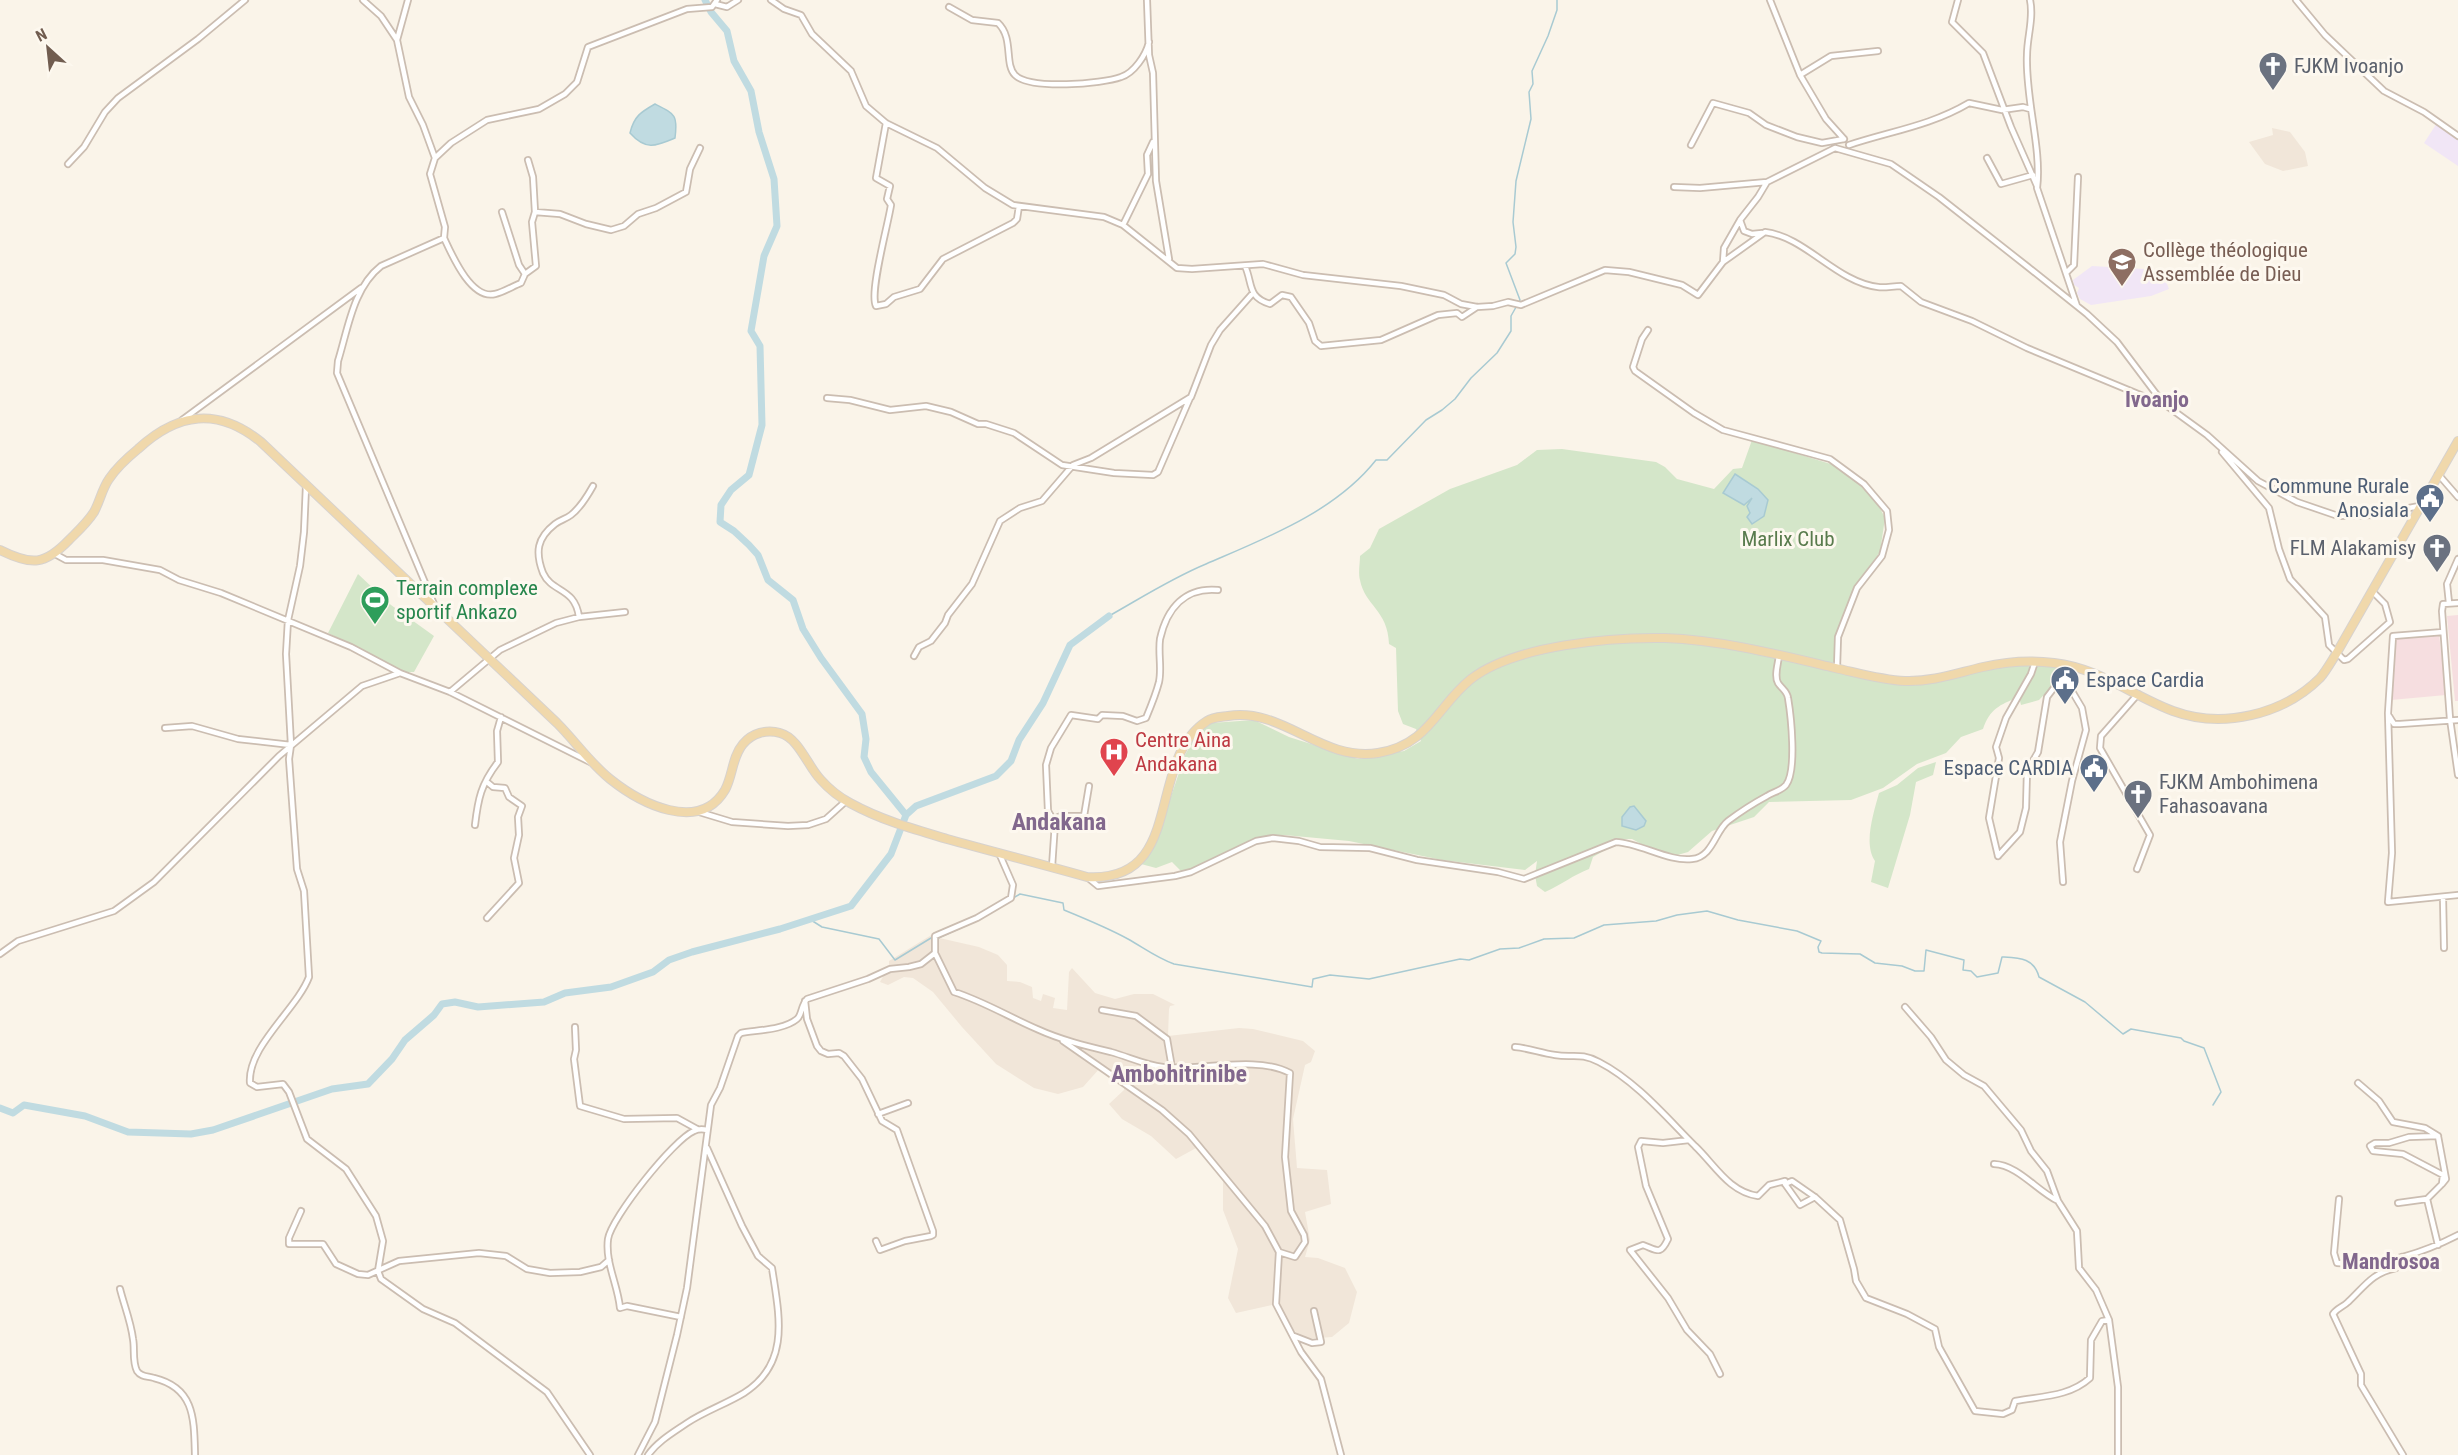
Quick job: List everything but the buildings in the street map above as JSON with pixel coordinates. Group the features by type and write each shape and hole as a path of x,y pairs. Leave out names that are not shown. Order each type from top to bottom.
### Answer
{"main road":[{"path":"0,550 32,560 48,558 55,554 90,518 105,485 117,468 150,438 177,423 208,418 237,425 261,442 489,658 557,723 610,780 641,799 679,813 697,811 717,801 724,790 742,745 752,736 765,732 779,732 790,738 821,780 846,801 904,827 1087,878 1114,876 1128,870 1142,858 1155,836 1181,752 1193,733 1210,719 1254,714 1325,746 1362,754 1395,748 1428,728 1472,679 1503,661 1617,639 1661,638 1701,641 1837,668 1865,676 1905,681 1936,679 1985,666 2035,662 2068,665 2094,673 2185,714 2209,719 2235,718 2272,709 2319,678 2336,654 2458,441"}],"street":[{"path":"68,164 84,147 105,112 118,98 198,39 245,0"},
{"path":"363,0 381,16 397,40 409,97 423,124 435,158"},
{"path":"397,40 408,0"},
{"path":"528,160 533,177 535,212 532,222 536,266 525,274 521,283 492,295 476,290 459,268 444,238 445,227 430,174 435,158 451,143 487,120 539,109 565,94 577,82 588,47 687,9 714,4 727,7 738,0"},
{"path":"771,0 784,9 801,15 806,27 851,71 866,106 886,123 937,148 985,188 1019,206 1104,217 1123,225 1177,268 1263,264 1303,275 1401,286 1444,295 1461,304 1477,307 1508,302 1518,304 1605,270 1629,272 1682,285 1698,295 1723,262 1765,232"},
{"path":"1147,0 1149,55 1153,74 1153,142 1156,181 1169,261"},
{"path":"1770,0 1800,75 1826,118 1858,153"},
{"path":"1958,0 1952,22 1983,53 2004,109 2033,175 2077,306"},
{"path":"2030,0 2032,8 2026,56 2030,109 2039,174 2037,188"},
{"path":"2296,0 2325,35 2384,91 2424,112 2458,136"},
{"path":"949,7 972,20 998,23 1008,40 1012,70 1018,78 1032,81 1072,83 1120,78 1143,57 1149,42"},
{"path":"1800,75 1831,56 1878,51"},
{"path":"1691,146 1713,103 1749,113 1766,125 1822,143 1844,139"},
{"path":"1849,145 1912,128 1947,115 1969,103 2004,109 2030,109"},
{"path":"886,123 876,178 890,187 887,199 891,205 874,287 876,306 886,304 894,297 920,289 943,259 1013,223 1017,219 1019,206"},
{"path":"1123,225 1148,174 1147,155 1153,142"},
{"path":"535,212 560,214 611,230 624,226 638,214 656,208 686,192 690,170 700,148"},
{"path":"1674,187 1700,188 1767,182 1835,148 1891,164 1939,197 2077,306 2117,342 2163,403 2213,440 2258,481 2297,502 2338,516 2374,515 2420,506"},
{"path":"1987,158 2001,184 2033,175"},
{"path":"2067,272 2074,265 2078,177"},
{"path":"1723,262 1724,248 1740,220 1767,182"},
{"path":"502,212 519,265 525,274"},
{"path":"1740,220 1744,231 1752,234 1765,232 1782,234 1835,269 1869,285 1880,288 1901,286 1921,302 1972,321 2080,371 2163,403"},
{"path":"436,609 337,374 338,361 351,319 364,286 373,273 381,266 444,238"},
{"path":"1245,266 1253,293 1259,301 1270,304 1282,295 1291,297 1309,323 1315,341 1321,346 1381,340 1438,315 1457,313 1462,317 1477,307"},
{"path":"177,423 364,286"},
{"path":"827,398 850,400 890,410 926,406 951,412 978,424 986,424 1014,433 1062,465 1154,476 1158,472 1191,397 1211,345 1220,330 1253,293"},
{"path":"1648,330 1633,367 1635,371 1694,413 1723,430 1830,459 1864,484 1887,511 1889,530 1882,556 1857,588 1838,637 1837,668"},
{"path":"914,656 919,647 931,640 945,623 948,615 972,584 1000,521 1020,508 1042,501 1073,465 1091,458 1191,397"},
{"path":"2213,440 2269,508 2279,549 2290,579 2325,616 2329,645 2344,660 2390,622 2385,604 2371,591"},
{"path":"2438,474 2458,497"},
{"path":"306,485 300,566 288,620 286,654 291,745 289,759 297,868 304,891 309,977 304,990 265,1042 249,1074 250,1083 257,1087 283,1084 308,1139 346,1169 372,1209 383,1241 378,1271 381,1279 423,1309 455,1323 547,1392 590,1455"},
{"path":"579,617 577,606 566,592 549,582 537,550 543,537 555,524 572,515 593,486"},
{"path":"55,554 66,560 103,560 160,570 179,580 221,593 351,647 400,673 450,692 582,760 593,763"},
{"path":"2449,603 2447,584 2458,561"},
{"path":"1052,867 1054,819 1048,811 1046,765 1051,748 1071,715 1098,719 1102,715 1124,716 1137,721 1146,718 1159,682 1161,639 1170,613 1178,603 1196,590 1218,590"},
{"path":"2458,603 2443,604 2442,611 2450,719 2458,775"},
{"path":"450,692 500,650 556,623 579,617 626,612"},
{"path":"2443,632 2393,636 2388,713 2392,854 2388,902 2458,895"},
{"path":"1087,878 1098,886 1175,876 1191,872 1256,841 1273,838 1299,841 1320,847 1370,849 1417,860 1498,872 1524,879 1616,842 1630,843 1656,854 1692,860 1715,843 1718,833 1726,822 1779,791 1786,785 1791,775 1788,697 1778,682 1776,674 1779,656"},
{"path":"2035,662 2031,674 2006,718 1996,747 1999,758 1989,818 1998,856 2019,832 2026,808 2027,771 2038,752 2047,698 2068,665"},
{"path":"0,954 18,941 114,911 154,882 291,745 362,686 400,673"},
{"path":"2062,882 2060,842 2072,781 2086,729 2082,708 2063,676"},
{"path":"2137,869 2150,835 2100,748 2101,736 2138,694"},
{"path":"2388,713 2394,724 2458,720"},
{"path":"475,825 478,795 489,773 498,762 497,731 501,717"},
{"path":"165,728 192,726 238,739 291,745"},
{"path":"486,782 493,788 505,788 509,797 522,806 518,817 519,835 514,858 519,883 487,918"},
{"path":"1054,819 1061,816 1084,816 1089,786"},
{"path":"697,811 732,822 808,825 826,819 846,801"},
{"path":"999,853 1013,885 1011,898 977,918 935,936 933,943 935,953 954,992 970,997 1040,1030 1131,1060 1169,1067 1251,1065 1282,1069 1290,1073 1286,1157 1292,1211 1305,1242 1295,1257 1279,1252"},
{"path":"2443,897 2444,948"},
{"path":"638,1455 655,1422 681,1317 707,1148 711,1105 720,1088 738,1036 741,1033 782,1025 795,1020 800,1017 800,1009 810,997 868,979 890,969 921,964 935,953"},
{"path":"805,1001 807,1018 817,1046 828,1054 839,1053 844,1056 862,1079 886,1124 897,1130 933,1235 905,1241 880,1250 876,1241"},
{"path":"1905,1007 1931,1036 1946,1060 1964,1075 1984,1086 2021,1130 2031,1151 2047,1171 2058,1201 2077,1231 2079,1268 2096,1290 2109,1320 2118,1388 2118,1455"},
{"path":"1102,1010 1136,1016 1167,1039 1171,1062 1169,1067"},
{"path":"575,1027 574,1059 580,1106 624,1119 676,1118 697,1130"},
{"path":"1056,1036 1154,1104 1189,1134 1265,1226 1279,1252 1276,1304 1301,1352 1321,1379 1341,1455"},
{"path":"1515,1047 1557,1055 1579,1054 1598,1061 1632,1085 1689,1140 1719,1174 1746,1194 1758,1196 1769,1185 1785,1180 1785,1184 1800,1205 1815,1197"},
{"path":"2358,1083 2379,1101 2393,1122 2425,1128 2438,1136 2446,1179 2427,1199 2398,1203"},
{"path":"879,1114 908,1102"},
{"path":"681,1317 627,1306 620,1308 609,1260 608,1240 634,1192 649,1172 688,1134 697,1130 708,1130"},
{"path":"2438,1136 2409,1137 2370,1146 2373,1151 2403,1154 2421,1162 2443,1175 2442,1184"},
{"path":"1689,1140 1663,1143 1641,1141 1638,1147 1646,1186 1668,1239 1660,1250 1655,1251 1643,1245 1630,1250 1668,1298 1688,1330 1710,1354 1720,1374"},
{"path":"648,1455 664,1438 709,1410 745,1392 768,1373 779,1342 779,1306 772,1268 758,1256 707,1148"},
{"path":"1994,1164 2001,1164 2015,1171 2058,1201"},
{"path":"1785,1184 1792,1181 1815,1197 1840,1221 1856,1281 1866,1298 1907,1314 1935,1329 1940,1347 1975,1411 2003,1414 2012,1410 2015,1401 2057,1395 2080,1388 2090,1378 2091,1340 2102,1321 2109,1320"},
{"path":"2339,1199 2334,1253 2337,1263 2356,1265 2402,1257 2438,1245 2458,1235"},
{"path":"2427,1199 2438,1245"},
{"path":"301,1211 289,1238 289,1244 322,1244 336,1264 351,1272 368,1275 399,1261 479,1253 506,1256 527,1269 550,1273 580,1272 601,1267 609,1260"},
{"path":"2402,1257 2396,1268 2378,1273 2332,1314 2361,1374 2361,1385 2403,1455"},
{"path":"120,1289 134,1340 134,1357 138,1371 144,1377 155,1378 181,1389 189,1403 194,1425 195,1455"},
{"path":"1294,1336 1312,1343 1321,1341 1314,1311"}],"shaded area":[{"path":"2437,123 2458,138 2458,166 2424,143"},
{"path":"2272,128 2290,132 2305,152 2308,166 2283,171 2265,164 2249,142 2273,135"},
{"name":"Collège théologique Assemblée de Dieu","path":"2092,266 2162,270 2169,289 2151,296 2091,305 2080,299 2077,293 2079,288 2074,285 2073,280"},
{"path":"2458,615 2458,701 2455,701 2447,616"},
{"path":"2439,634 2446,695 2391,700 2394,638"},
{"path":"933,934 935,937 979,947 998,955 1007,965 1007,981 1020,982 1032,987 1033,998 1041,1001 1043,994 1055,998 1053,1008 1067,1010 1069,972 1072,968 1095,993 1115,999 1134,994 1153,994 1175,1005 1170,1006 1169,1009 1168,1036 1239,1028 1253,1029 1303,1041 1315,1051 1311,1062 1305,1065 1293,1119 1297,1168 1327,1170 1331,1204 1305,1212 1310,1240 1305,1257 1318,1258 1345,1268 1357,1292 1349,1323 1332,1337 1305,1339 1287,1325 1276,1304 1236,1313 1228,1298 1238,1249 1223,1210 1223,1179 1198,1147 1176,1159 1151,1136 1122,1119 1109,1104 1124,1090 1124,1086 1100,1068 1083,1087 1058,1094 1034,1088 996,1064 933,992 913,978 904,977 888,985 880,982 889,966 889,961"}],"green space":[{"name":"Marlix Club","path":"1752,440 1834,465 1859,484 1877,502 1885,518 1880,552 1856,586 1839,631 1835,665 1707,642 1865,676 1920,680 2006,666 2053,666 2068,670 2039,700 2021,705 2019,697 2001,705 1992,712 1983,729 1961,737 1946,753 1917,764 1883,788 1851,800 1769,802 1754,817 1712,831 1688,852 1674,856 1656,852 1632,839 1615,839 1607,849 1593,857 1589,869 1545,892 1537,886 1535,875 1537,861 1525,870 1442,860 1349,841 1284,835 1241,845 1183,873 1172,862 1156,868 1141,864 1162,823 1185,755 1196,735 1211,723 1254,720 1289,737 1358,759 1404,751 1421,741 1416,729 1403,724 1398,711 1396,648 1389,644 1385,623 1366,596 1359,577 1360,556 1370,548 1379,529 1450,489 1517,465 1537,450 1562,449 1656,462 1677,479 1714,489 1733,469 1742,468"},
{"name":"Terrain complexe sportif Ankazo","path":"358,574 391,605 434,636 414,672 405,672 328,633"},
{"path":"1936,762 1933,775 1916,782 1910,815 1888,888 1871,882 1875,861 1870,846 1870,837 1872,818 1879,793 1897,785 1918,768"}],"water":[{"path":"655,104 674,116 675,138 657,145 646,145 630,133 639,115"},
{"path":"1735,474 1758,489 1768,500 1764,516 1752,524 1747,517 1750,513 1747,506 1752,498 1744,505 1723,493"},
{"path":"1634,806 1646,821 1644,826 1636,830 1622,826 1622,817 1630,807"}],"waterway":[{"path":"705,0 711,12 727,31 734,61 751,91 759,132 774,179 777,226 764,256 751,331 760,346 762,425 749,475 731,490 721,505 720,522 749,545 758,555 768,580 793,600 803,629 862,714 866,739 864,757 871,772 906,815"},
{"path":"1109,616 1181,576 1298,522 1341,495 1376,460 1387,460 1426,420 1455,399 1471,378 1497,353 1511,331 1511,316 1520,300 1506,263 1515,254 1516,247 1513,222 1516,181 1531,119 1529,92 1533,84 1532,71 1548,36 1557,10 1557,0"},
{"path":"0,1108 13,1113 24,1105 85,1116 128,1132 191,1134 213,1130 332,1089 368,1084 392,1059 405,1040 434,1015 442,1004 455,1002 478,1007 544,1002 565,993 611,987 653,972 669,960 692,952 780,929 851,906 891,854 906,815 916,806 996,776 1011,761 1019,740 1043,703 1070,645 1109,616"},
{"path":"811,920 822,927 879,939 895,960 931,938 936,939 976,921 1020,894 1063,903 1064,910 1113,931 1174,964 1312,987 1313,979 1330,975 1369,979 1460,959 1469,960 1500,949 1519,948 1544,939 1574,938 1604,925 1656,921 1677,915 1707,911 1738,920 1797,931 1821,941 1818,947 1819,952 1822,953 1860,954 1875,963 1902,966 1915,971 1924,971 1926,950 1964,960 1963,970 1971,971 1977,977 1998,973 2002,957 2025,960 2034,966 2039,977 2085,1002 2123,1034 2131,1029 2181,1038 2204,1048 2221,1092 2213,1105"}],"place":[{"name":"FJKM Ivoanjo","path":"2273,92"},
{"name":"Collège théologique Assemblée de Dieu","path":"2122,288"},
{"name":"Commune Rurale Anosiala","path":"2430,524"},
{"name":"FLM Alakamisy","path":"2437,574"},
{"name":"Terrain complexe sportif Ankazo","path":"375,626"},
{"name":"Espace Cardia","path":"2065,706"},
{"name":"Centre Aina Andakana","path":"1114,778"},
{"name":"Espace CARDIA","path":"2094,794"},
{"name":"FJKM Ambohimena Fahasoavana","path":"2138,820"}],"district":[{"name":"Ivoanjo","path":"2157,399"},
{"name":"Andakana","path":"1059,822"},
{"name":"Ambohitrinibe","path":"1179,1074"},
{"name":"Mandrosoa","path":"2391,1261"}]}
